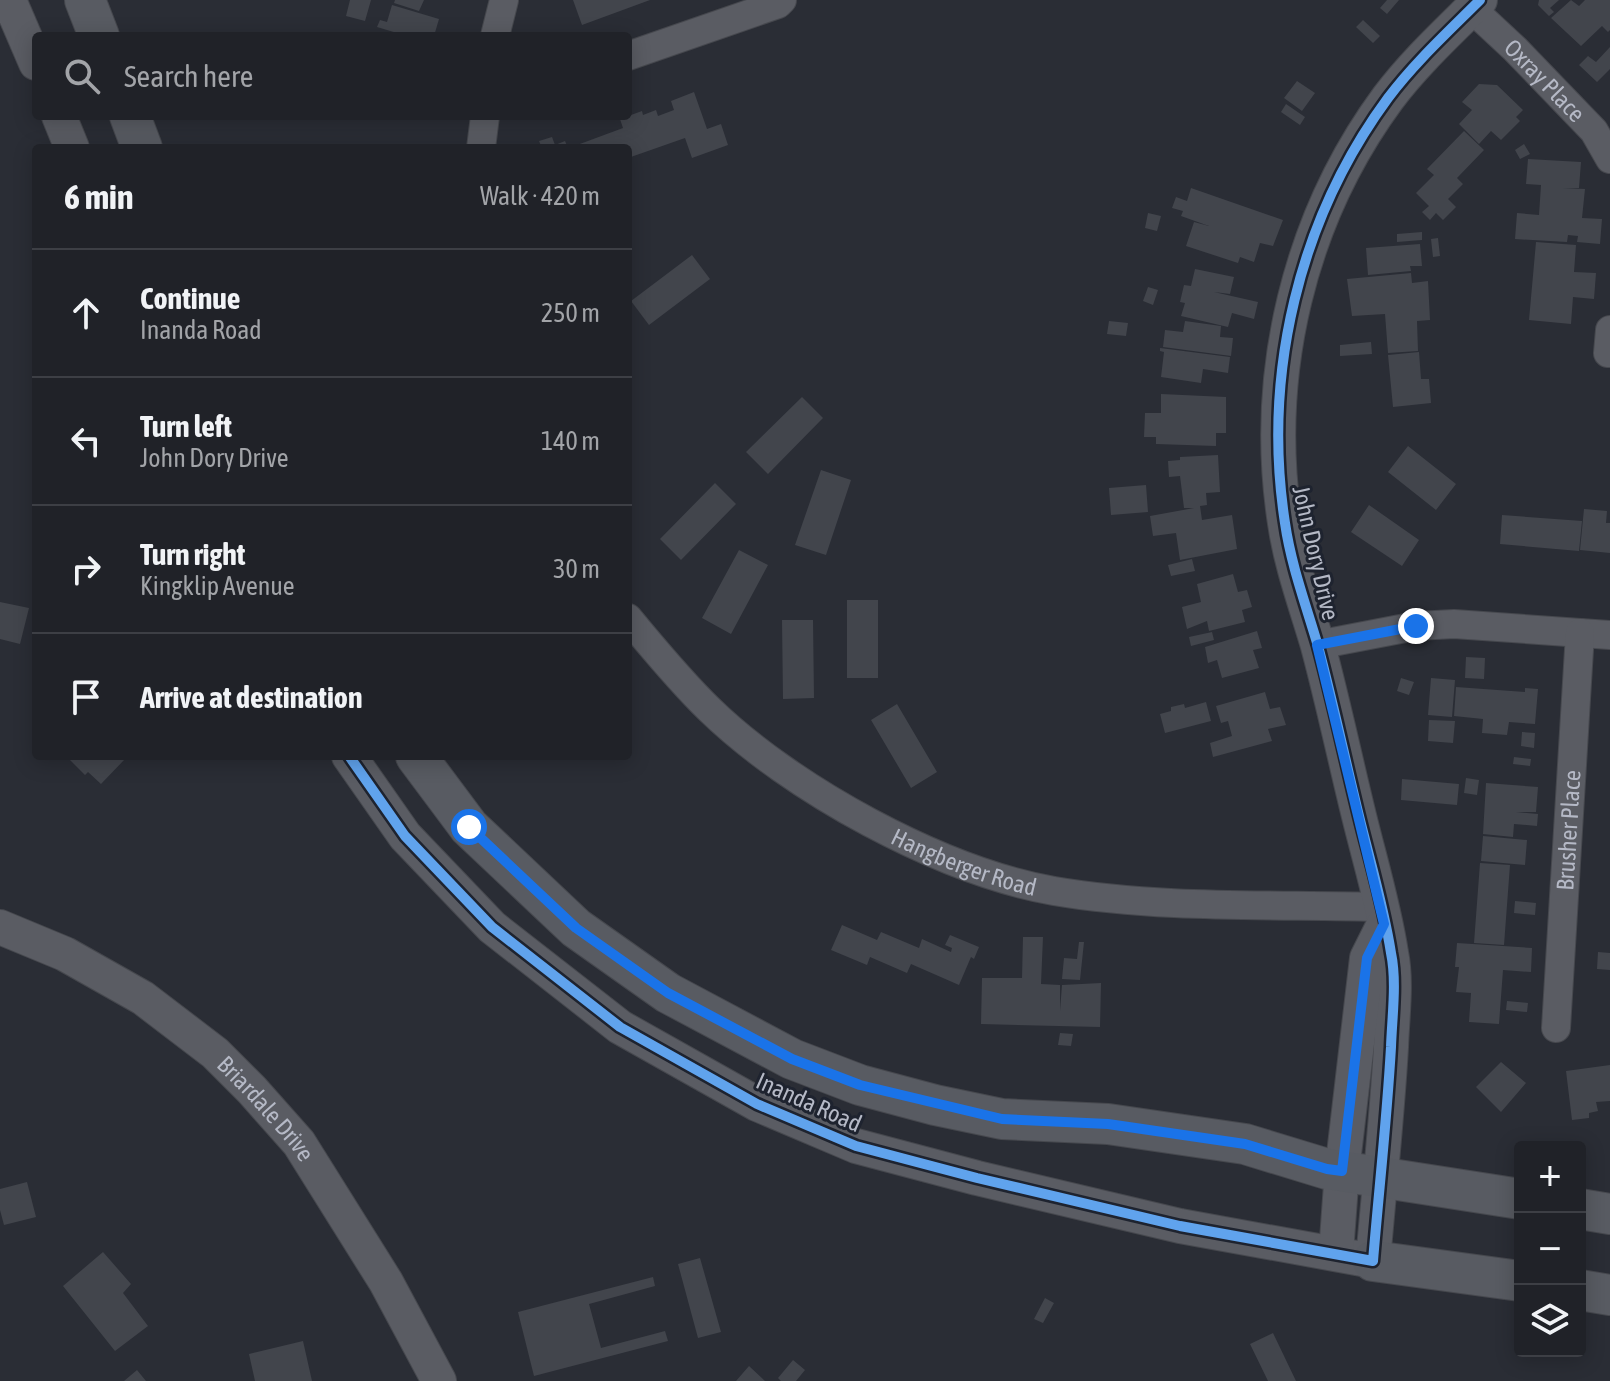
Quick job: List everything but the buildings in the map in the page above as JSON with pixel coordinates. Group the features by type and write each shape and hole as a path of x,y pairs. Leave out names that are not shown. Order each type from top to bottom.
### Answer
{"main road":[{"path":"85,0 97,32"},
{"path":"132,120 140,144"},
{"name":"Inanda Road","path":"419,760 469,827 576,928 668,993 792,1059 860,1085 1002,1119 1108,1124 1245,1144 1327,1169 1514,1198"},
{"path":"1586,1210 1610,1214"},
{"name":"Inanda Road","path":"1355,1257 1514,1280"},
{"path":"1586,1291 1610,1295"}],"street":[{"path":"9,0 32,54"},
{"path":"496,32 504,0"},
{"path":"632,55 782,0"},
{"name":"Oxray Place","path":"1476,4 1586,123 1610,159"},
{"name":"John Dory Drive","path":"1383,916 1285,526 1278,471 1278,413 1289,315 1325,207 1359,140 1390,95 1476,4"},
{"path":"61,120 70,144"},
{"path":"482,144 484,120"},
{"name":"Hangberger Road","path":"632,623 709,710 757,751 816,791 938,855 1052,890 1129,900 1383,916"},
{"path":"1317,645 1416,626 1454,624 1610,635"},
{"name":"Brusher Place","path":"1556,1028 1580,633"},
{"name":"Inanda Road","path":"352,760 405,836 492,927 620,1027 757,1104 856,1146 977,1178 1165,1222 1355,1257"},
{"path":"1355,1257 1361,1174 1367,958 1383,916"},
{"name":"Briardale Drive","path":"0,927 65,954 143,998 215,1053 252,1090 299,1143 386,1282 439,1381"}],"cycle path":[{"path":"352,760 405,836 492,927 620,1027 757,1104 856,1146 977,1178 1180,1226 1373,1261 1394,1000 1393,964 1381,901 1329,688 1288,539 1279,467 1279,411 1284,355 1294,300 1310,246 1331,194 1357,145 1388,98 1421,59 1480,0"}],"route":[{"path":"469,827 576,928 668,993 792,1059 860,1085 1002,1119 1108,1124 1245,1144 1342,1171 1367,958 1384,924 1317,645 1416,626"}]}
